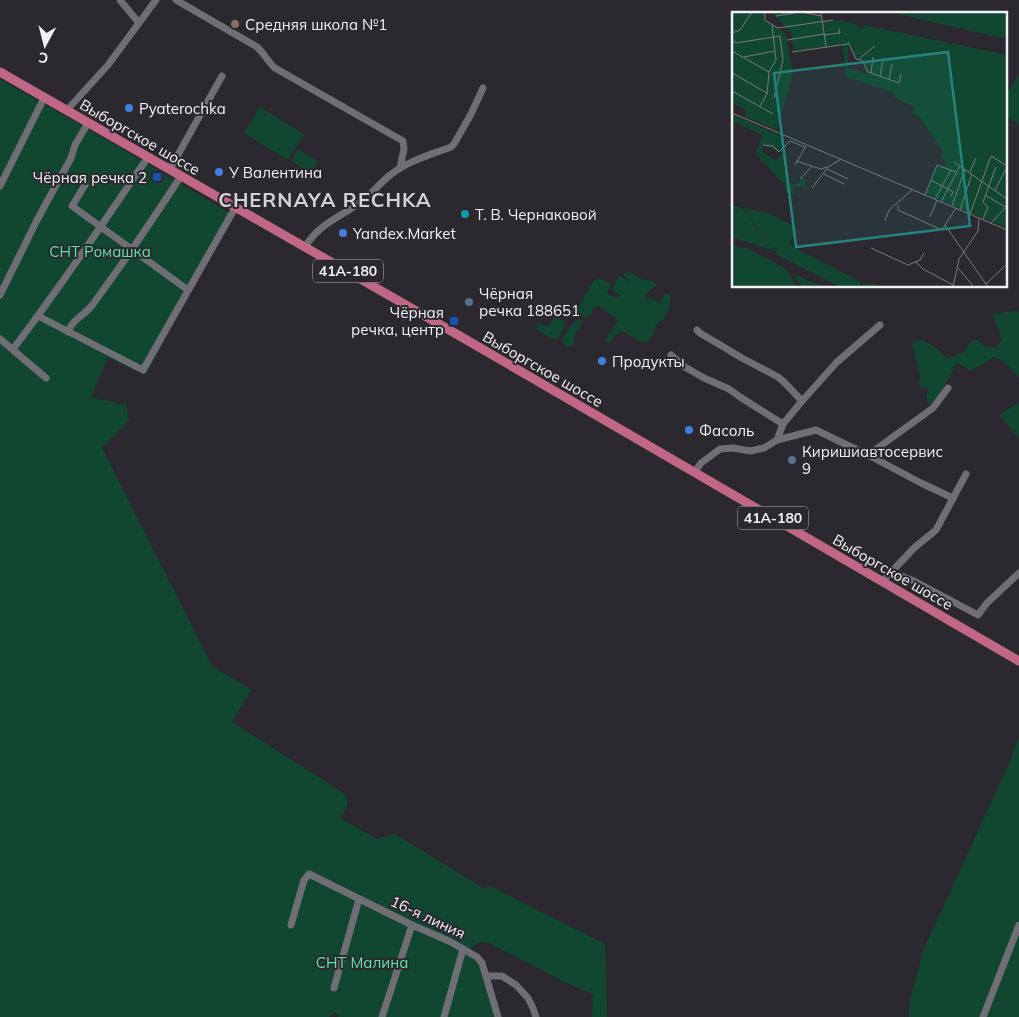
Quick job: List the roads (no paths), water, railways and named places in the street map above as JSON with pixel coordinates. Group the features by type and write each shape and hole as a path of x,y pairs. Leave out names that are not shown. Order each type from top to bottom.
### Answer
{"main road":[{"name":"Выборгское шоссе","path":"0,72 1019,661"}],"street":[{"path":"120,0 139,23"},
{"path":"67,110 108,65 156,0"},
{"path":"176,0 257,47 275,68 403,142 404,149 400,168"},
{"path":"170,169 222,76"},
{"path":"305,247 310,238 323,226 359,204 388,176 400,168 451,147 471,114 483,88"},
{"path":"0,186 44,98"},
{"path":"0,295 37,220 71,158 74,145 88,122"},
{"path":"13,349 101,227 148,157"},
{"path":"68,332 72,324 91,307 133,249 181,176"},
{"path":"85,185 72,206 188,290"},
{"path":"38,316 143,370 235,208"},
{"path":"777,440 783,424 802,401 837,362 880,325"},
{"path":"697,330 733,353 778,377 802,401"},
{"path":"0,339 46,378"},
{"path":"671,355 685,367 729,389 783,424"},
{"path":"868,455 933,408 948,388"},
{"path":"694,473 701,464 720,449 733,448 750,451 764,448 777,440 816,430 953,498"},
{"path":"882,582 914,548 936,530 966,474"},
{"path":"891,572 914,581 978,615 987,603 1019,573"},
{"name":"16-я линия","path":"291,925 304,880 309,874 478,956 482,963 498,1017"},
{"path":"334,988 359,899"},
{"path":"382,1017 412,925"},
{"path":"983,1017 1019,925"},
{"path":"444,1017 463,948"},
{"path":"486,976 502,976 516,985 528,998 536,1017"}],"place":[{"name":"Средняя школа №1","path":"235,24"},
{"name":"Pyaterochka","path":"129,108"},
{"name":"У Валентина","path":"219,172"},
{"name":"Чёрная речка 2","path":"157,177"},
{"name":"Т. В. Чернаковой","path":"465,214"},
{"name":"Yandex.Market","path":"343,233"},
{"name":"Чёрная речка 188651","path":"469,302"},
{"name":"Чёрная речка, центр","path":"454,321"},
{"name":"Продукты","path":"602,361"},
{"name":"Фасоль","path":"689,430"},
{"name":"Киришиавтосервис 9","path":"792,460"}],"district":[{"name":"CHERNAYA RECHKA","path":"325,199"}],"park label":[{"name":"СНТ Ромашка","path":"100,251"},
{"name":"СНТ Малина","path":"362,962"}]}
